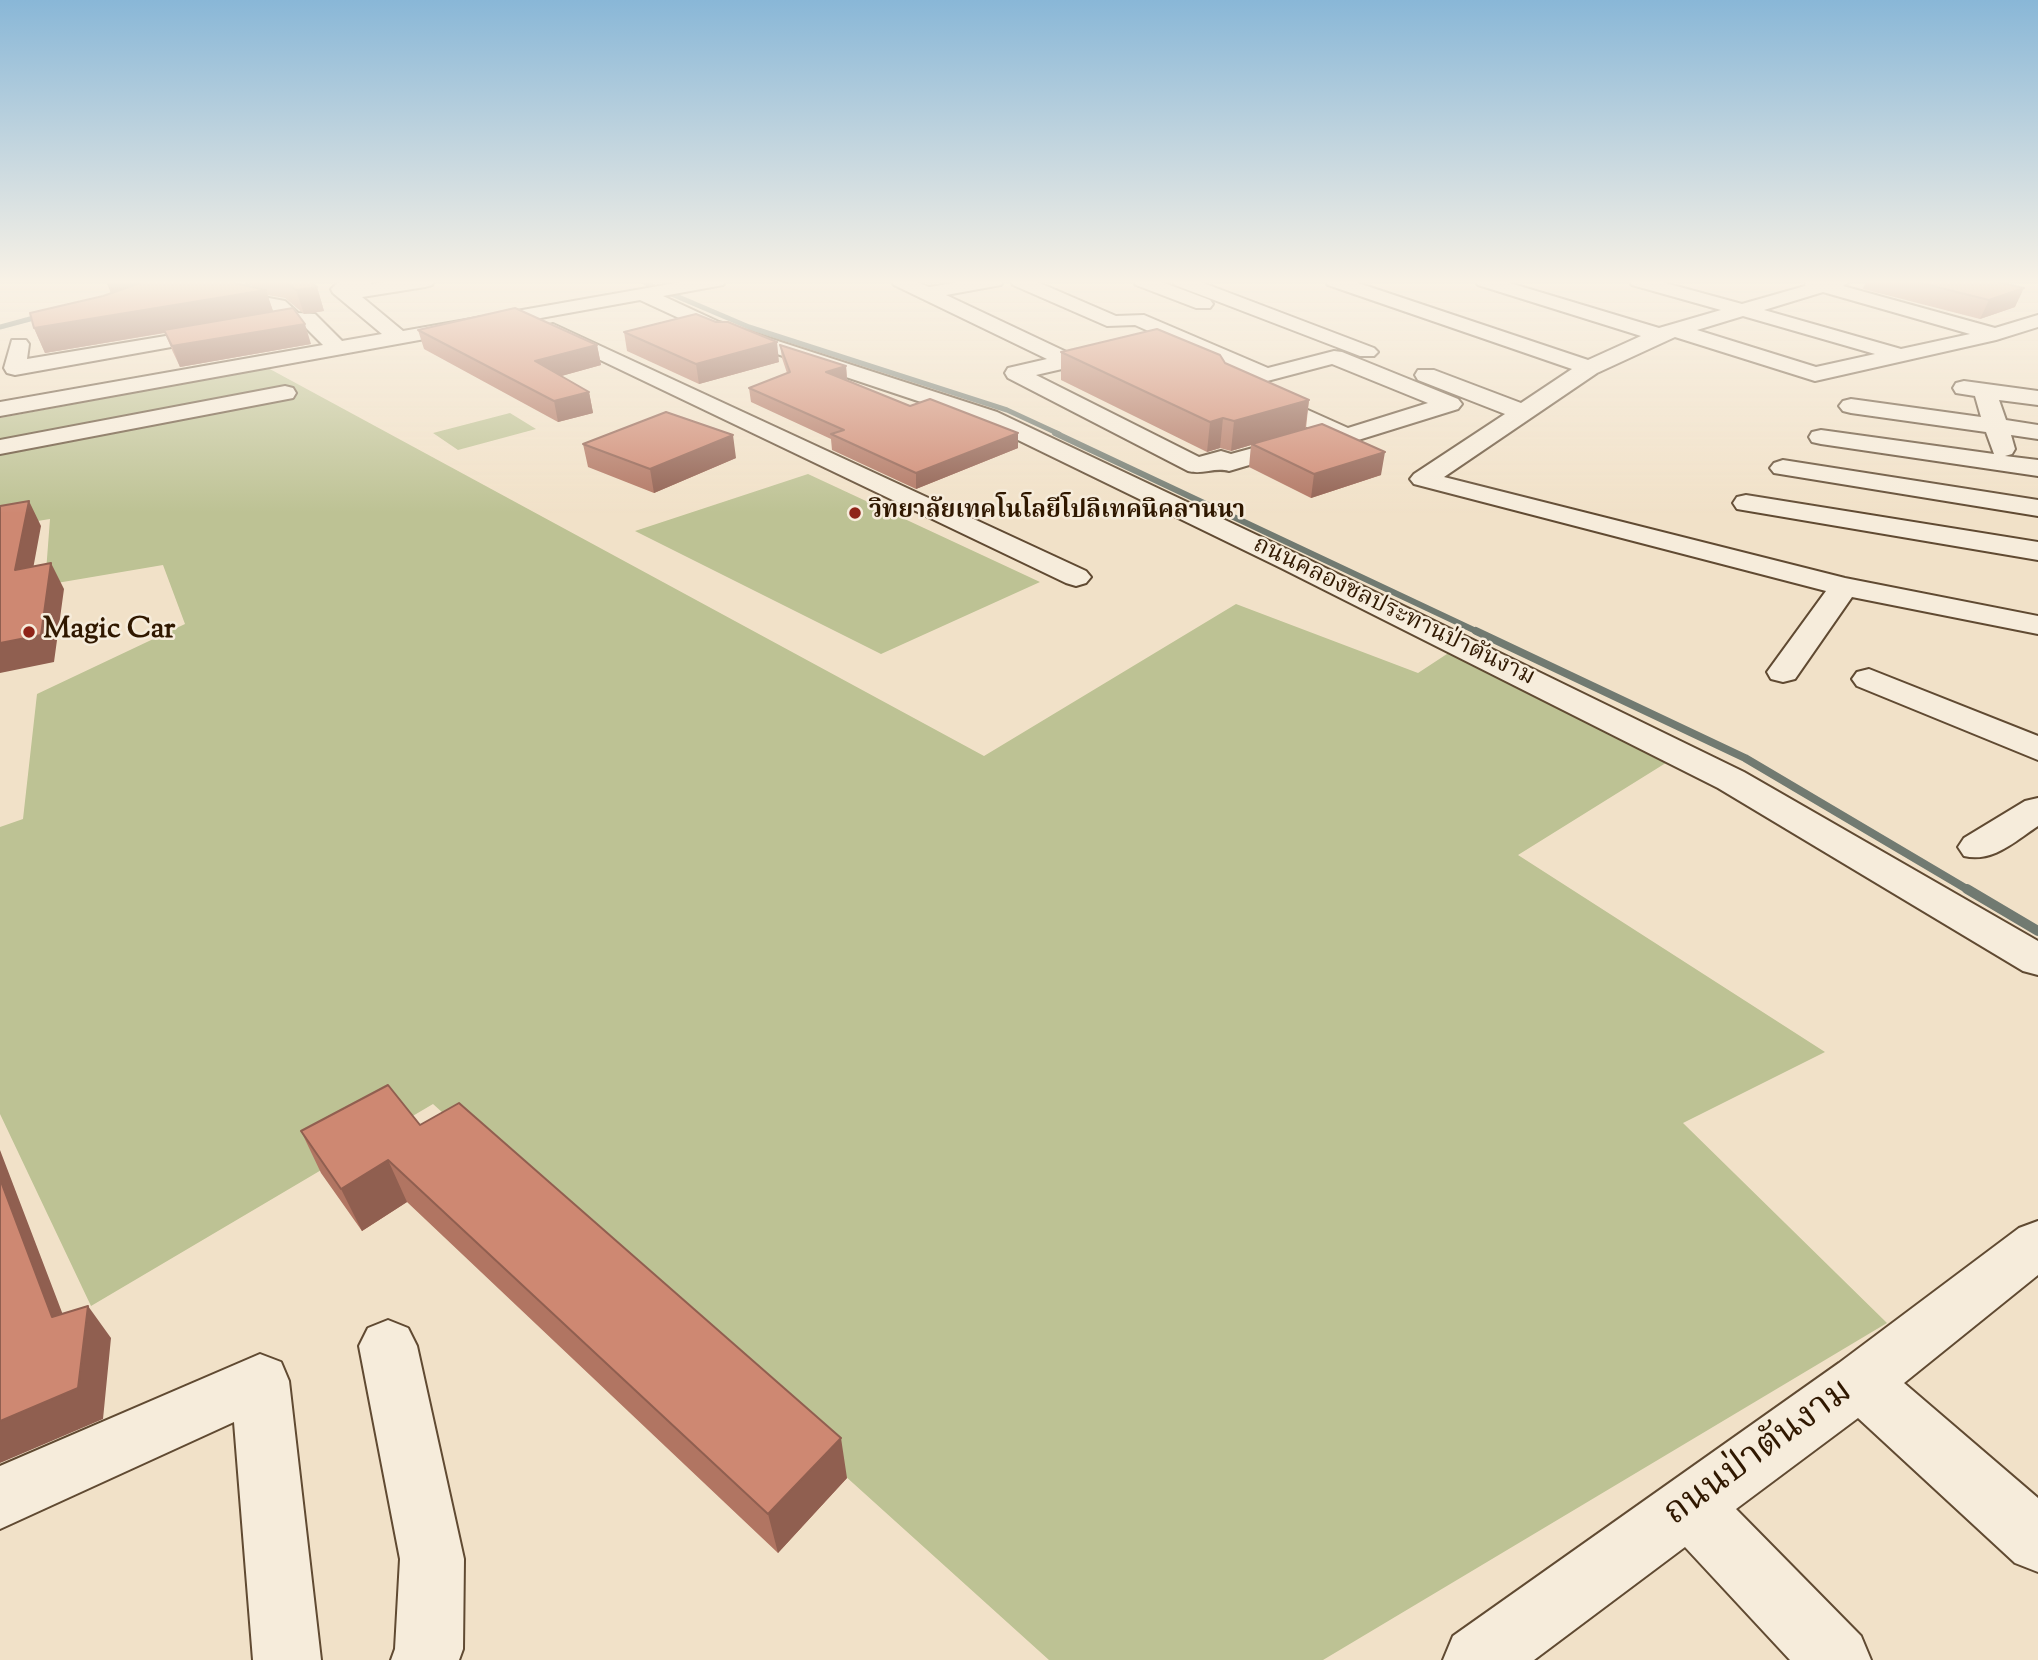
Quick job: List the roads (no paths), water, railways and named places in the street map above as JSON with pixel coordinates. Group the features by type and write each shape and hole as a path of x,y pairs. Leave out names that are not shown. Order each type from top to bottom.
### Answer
{"street":[{"path":"12,358 15,368 70,358"},
{"path":"0,409 290,358"},
{"path":"646,358 1076,577"},
{"name":"ถนนคลองชลประทานป่าตันงาม","path":"811,358 989,417 1291,562 1731,780 2038,960"},
{"path":"1062,358 1067,361 1016,373 1197,466 1221,459 1229,463 1336,431"},
{"path":"1228,358 1266,375"},
{"path":"1328,358 1231,384 1346,436 1450,404 1338,358"},
{"path":"1383,358 1522,412"},
{"path":"1561,358 1589,368"},
{"path":"1610,358 1589,368 1423,479 1844,587 2038,625"},
{"path":"1760,358 1815,374 1890,358"},
{"path":"1746,503 2036,551 2029,507 2008,464 1996,426 1974,389 2038,398"},
{"path":"0,447 285,393"},
{"path":"1852,406 2038,432"},
{"path":"1821,437 2038,468"},
{"path":"1783,468 2029,507"},
{"path":"1783,672 1844,587"},
{"path":"1869,679 2038,749"},
{"path":"1978,847 2038,809"},
{"name":"ถนนป่าตันงาม","path":"1477,1660 1860,1382 2038,1244"},
{"path":"388,1346 432,1559 429,1648 425,1660"},
{"path":"0,1498 260,1381 287,1660"},
{"path":"1860,1382 2038,1540"},
{"path":"1690,1507 1837,1660"}],"waterway":[{"path":"847,358 1007,410 1059,434"},
{"path":"1055,433 1480,633"},
{"path":"1476,631 1745,758 1970,891"},
{"path":"1967,889 2038,931"}],"place":[{"name":"วิทยาลัยเทคโนโลยีโปลิเทคนิคลานนา","path":"855,513"},
{"name":"Magic Car","path":"29,632"}]}
